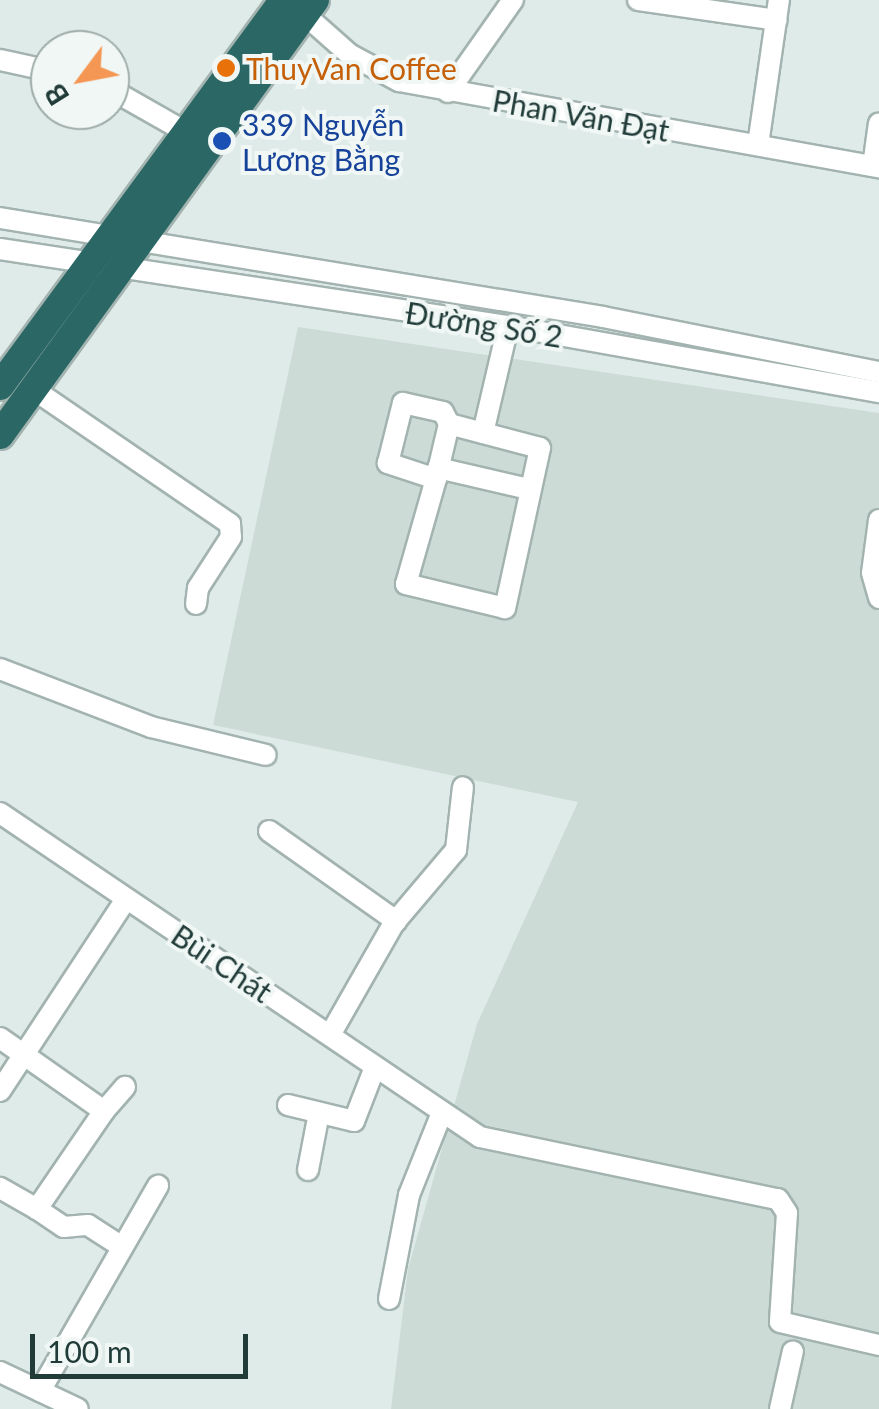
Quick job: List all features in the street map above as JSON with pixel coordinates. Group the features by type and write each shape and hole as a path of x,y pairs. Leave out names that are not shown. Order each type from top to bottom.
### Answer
{"highway":[{"path":"0,386 184,131 301,5"},
{"path":"0,435 301,5"}],"street":[{"path":"448,92 513,0"},
{"path":"638,0 778,10 758,145"},
{"name":"Phan Văn Đạt","path":"301,5 375,71 448,92 876,166"},
{"path":"0,60 30,67"},
{"path":"130,100 184,131"},
{"path":"876,166 879,122"},
{"name":"Đường Số 2","path":"0,218 594,315 879,372"},
{"name":"Đường Số 2","path":"0,250 508,326 879,392"},
{"path":"588,340 594,315"},
{"path":"484,433 508,326"},
{"path":"33,389 230,524 231,537 198,588 196,604"},
{"path":"449,424 540,448 505,608 406,584 437,474 449,424 443,412 403,403 388,463 437,474 530,489"},
{"path":"879,520 872,573 879,598"},
{"path":"0,669 151,727 266,756"},
{"path":"330,1035 396,920 456,850 462,787"},
{"name":"Bùi Chát","path":"0,812 442,1115 512,1148 778,1199 787,1212 780,1322 789,1329 879,1345"},
{"path":"269,831 396,920"},
{"path":"0,1091 126,899"},
{"path":"0,1038 104,1111"},
{"path":"288,1105 356,1120 375,1067"},
{"path":"37,1210 104,1111 125,1087"},
{"path":"308,1170 319,1113"},
{"path":"389,1298 409,1195 442,1115"},
{"path":"40,1391 158,1186"},
{"path":"0,1188 64,1227 88,1225 122,1248"},
{"path":"780,1409 792,1351"},
{"path":"0,1372 78,1409"}],"shaded area":[{"path":"298,327 879,413 879,1409 391,1409 408,1269 477,1024 578,802 213,725"}],"place":[{"name":"ThuyVan Coffee","path":"226,68"},
{"name":"339 Nguyễn Lương Bằng","path":"222,141"}]}
